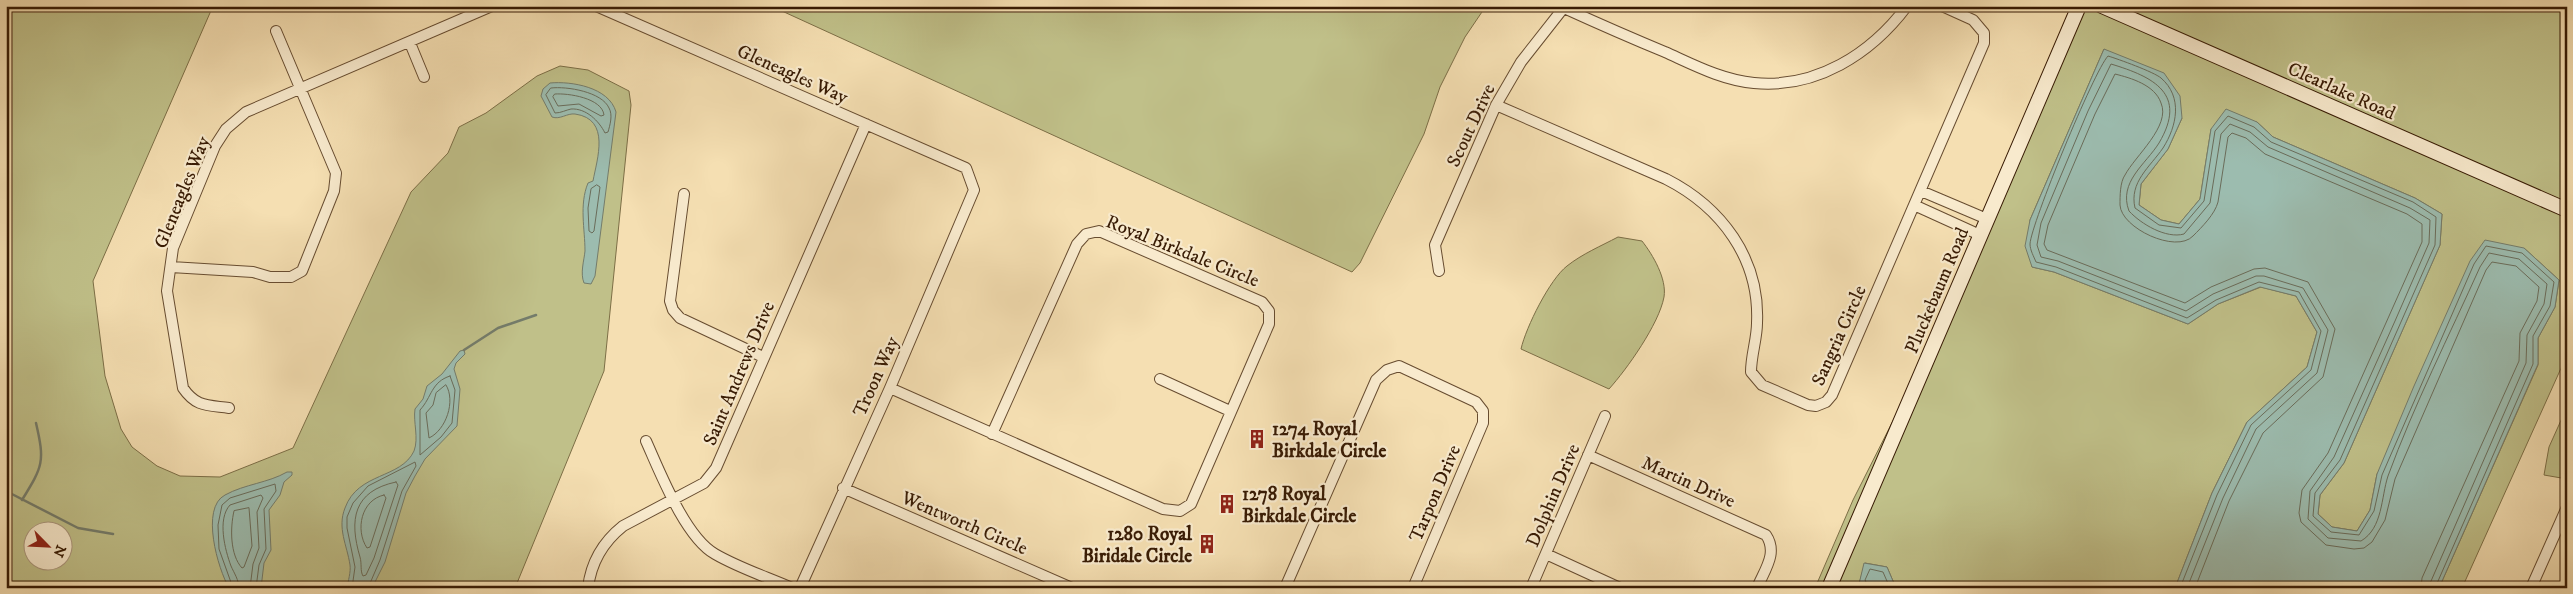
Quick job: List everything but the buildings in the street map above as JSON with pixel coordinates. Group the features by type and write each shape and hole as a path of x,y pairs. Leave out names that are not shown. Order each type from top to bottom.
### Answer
{"street":[{"name":"Gleneagles Way","path":"229,408 200,404 189,397 183,388 167,291 173,248 215,146 226,129 246,112 410,43 480,8 492,6"},
{"name":"Gleneagles Way","path":"596,6 966,168 971,178"},
{"path":"1564,7 1710,72 1756,83 1781,82 1817,76 1844,64 1870,46 1895,22 1907,6"},
{"name":"Sangria Circle","path":"1496,105 1687,189 1710,207 1730,230 1748,264 1752,279 1757,322 1751,372 1762,385 1808,405 1821,404 1832,395 1984,43 1984,34 1973,20 1942,6"},
{"name":"Pluckebaum Road","path":"1829,588 2078,6"},
{"name":"Clearlake Road","path":"2102,6 2567,210"},
{"name":"Scout Drive","path":"1439,272 1434,245 1496,105 1521,62 1564,7"},
{"path":"171,267 253,272 270,277 291,278 302,271 334,191 336,173 276,31"},
{"path":"410,43 424,77"},
{"name":"Saint Andrews Drive","path":"588,588 592,566 612,535 623,526 672,498 704,483 716,468 866,124"},
{"name":"Troon Way","path":"800,588 843,488 890,388 974,190 971,178"},
{"path":"1920,191 1987,219"},
{"path":"684,194 670,301 673,310 680,318 764,357"},
{"path":"1914,205 1980,235"},
{"name":"Royal Birkdale Circle","path":"890,388 992,434 1163,508 1180,511 1191,504 1268,324 1268,311 1262,302 1099,230 1086,234 1077,244 992,434"},
{"name":"Tarpon Drive","path":"1285,588 1376,380 1387,370 1399,366 1476,402 1483,411 1483,423 1412,588"},
{"path":"1160,379 1230,411"},
{"name":"Dolphin Drive","path":"1531,588 1605,416"},
{"path":"646,441 672,498 699,541 714,554 792,588"},
{"name":"Martin Drive","path":"1588,455 1766,535 1772,544 1772,553 1757,588"},
{"name":"Wentworth Circle","path":"843,488 1072,588"},
{"path":"2531,588 2567,507"},
{"path":"1546,554 1620,588"}],"green space":[{"path":"6,6 213,6 93,281 105,376 121,429 132,447 157,466 180,476 220,477 293,448 411,192 448,153 459,127 486,113 537,76 560,66 588,70 629,91 631,105 604,371 515,588 6,588"},
{"path":"771,6 1486,6 1465,37 1440,87 1424,134 1360,263 1352,272"},
{"path":"2084,6 2090,6 2567,216 2567,355 2462,588 2439,588 2538,365 2538,338 2555,307 2559,280 2524,248 2377,474 2370,510 2357,531 2332,527 2318,514 2320,495 2344,463 2440,245 2442,214 2415,198 2273,137 2257,122 2211,129 2200,199 2179,224 2161,220 2139,205 2141,184 2168,149 2182,118 2104,49 2030,220 2032,267 2054,272 2188,324 2218,304 2261,287 2296,296 2317,332 2307,367 2247,422 2212,493 2175,588 1896,588 1887,567 1865,563 1859,584 1869,588 1835,588"},
{"path":"2114,6 2567,6 2567,205"},
{"path":"1618,237 1642,241 1655,260 1661,275 1664,297 1649,333 1633,358 1609,389 1521,349 1528,329 1546,292 1560,272 1592,250"},
{"path":"1904,399 1823,588 1815,588 1853,500"},
{"path":"2567,407 2567,479 2544,475 2549,447"}],"water":[{"path":"2104,49 2164,73 2180,96 2182,118 2168,149 2141,184 2139,205 2161,220 2179,224 2200,199 2211,129 2226,109 2257,122 2273,137 2415,198 2442,214 2440,245 2344,463 2320,495 2318,514 2332,527 2357,531 2370,510 2377,474 2414,386 2470,261 2485,240 2524,248 2559,280 2555,307 2538,338 2538,364 2439,588 2175,588 2212,493 2247,422 2307,367 2317,332 2296,296 2260,287 2218,304 2188,324 2054,272 2032,267 2025,246 2030,220"},
{"path":"550,83 568,83 598,91 612,103 616,112 595,276 591,284 584,283 582,275 585,251 583,208 585,191 588,183 593,181 597,162 599,151 598,132 594,123 586,117 569,114 558,118 552,117 541,96 543,89"},
{"path":"464,350 465,354 456,363 454,369 460,389 457,426 425,459 406,493 385,562 372,588 347,588 350,568 342,530 345,508 351,496 359,488 400,467 408,460 415,446 415,409 423,399 427,386 442,374 460,351"},
{"path":"287,472 292,472 292,475 284,482 280,495 269,510 271,550 264,563 261,588 229,588 216,554 212,525 218,502 225,495 233,491 272,479"},
{"path":"1864,563 1887,567 1896,588 1869,588 1859,584"}],"waterway":[{"path":"464,350 498,328 536,315"},
{"path":"22,500 38,471 40,463 41,447 36,423"},
{"path":"6,491 78,528 113,534"}],"place":[{"name":"1274 Royal Birkdale Circle","path":"1257,439"},
{"name":"1278 Royal Birkdale Circle","path":"1227,504"},
{"name":"1280 Royal Biridale Circle","path":"1207,544"}]}
